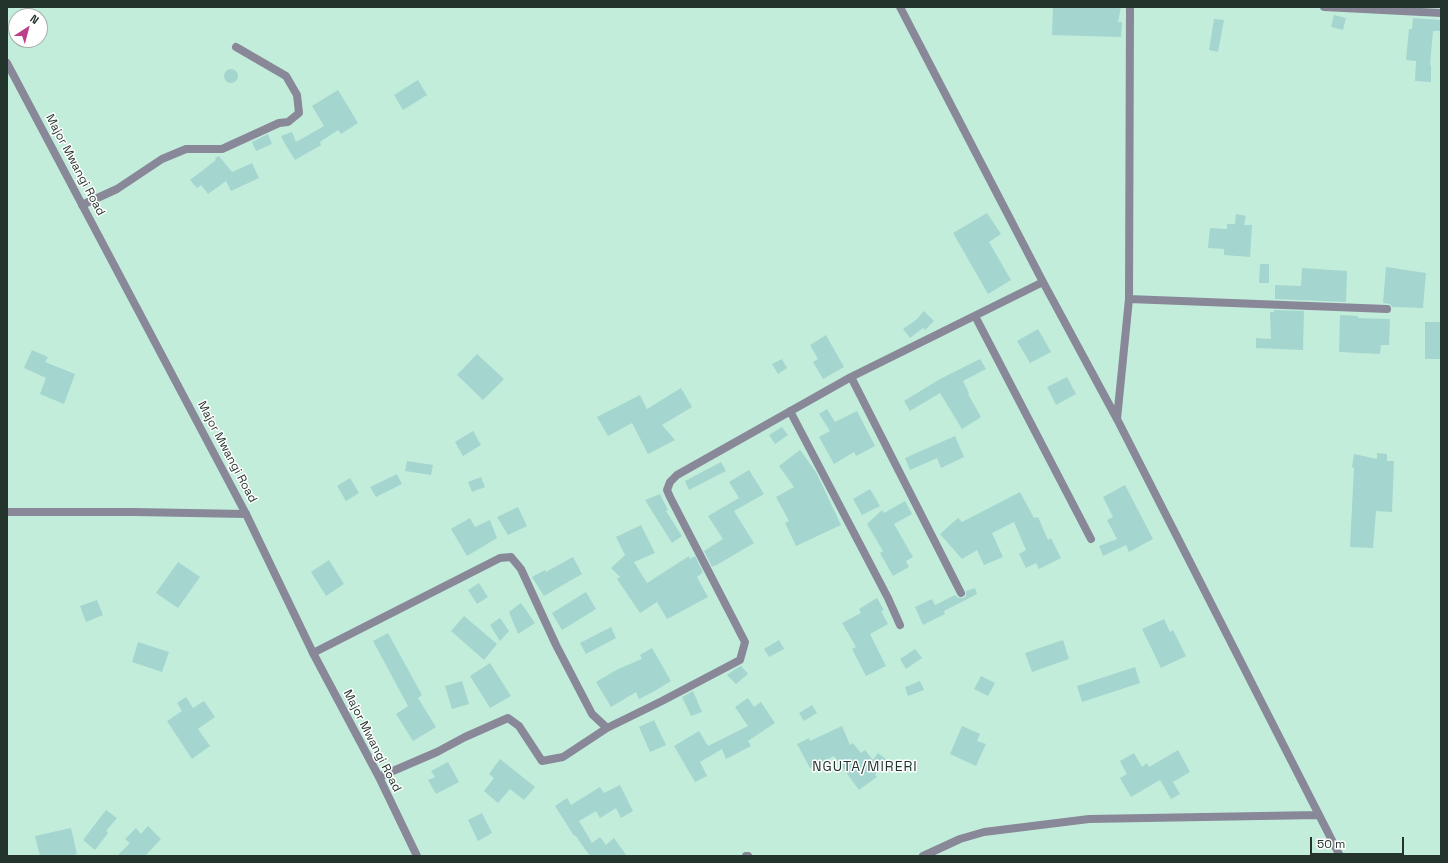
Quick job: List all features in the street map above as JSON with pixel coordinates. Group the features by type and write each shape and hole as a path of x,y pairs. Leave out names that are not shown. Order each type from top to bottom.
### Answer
{"street":[{"path":"900,7 1043,282 1117,419 1318,816 1340,856"},
{"path":"1117,419 1128,298 1130,7"},
{"path":"1324,7 1441,13"},
{"path":"82,205 117,189 162,159 186,149 222,149 279,124 288,122 299,113 297,94 286,76 236,47"},
{"name":"Major Mwangi Road","path":"7,63 246,514 313,653 379,778 417,856"},
{"path":"379,778 508,718 519,726 542,761 563,757 608,728 662,702 740,660 745,642 670,497 667,490 670,482 677,475 851,378 1043,282"},
{"path":"1128,298 1387,309"},
{"path":"975,316 1091,539"},
{"path":"851,378 961,593"},
{"path":"790,411 888,598 900,625"},
{"path":"7,512 246,514"},
{"path":"313,653 500,558 511,557 521,569 556,645 592,714 608,728"},
{"path":"923,856 960,839 984,832 1089,819 1318,816"}],"building":[{"path":"1053,7 1121,7 1118,22 1122,22 1121,37 1052,35"},
{"path":"1334,15 1346,18 1343,30 1331,27"},
{"path":"1413,18 1441,20 1441,31 1433,31 1430,65 1431,82 1415,81 1416,61 1406,60 1409,29 1412,29"},
{"path":"1214,19 1224,20 1218,52 1209,50"},
{"path":"228,69 234,69 238,73 238,79 234,83 228,83 224,79 224,73"},
{"path":"418,80 427,95 403,110 394,95"},
{"path":"338,90 358,123 341,134 338,130 320,142 321,145 295,160 281,136 292,132 296,142 324,126 312,106"},
{"path":"268,134 272,144 256,151 252,142"},
{"path":"219,156 232,172 252,163 259,178 231,191 226,181 208,194 201,185 197,188 190,180"},
{"path":"987,213 1001,234 989,242 1011,280 988,294 953,233"},
{"path":"1236,214 1246,216 1244,225 1252,225 1250,257 1224,255 1224,249 1208,248 1210,228 1227,229 1227,224 1235,224"},
{"path":"1260,264 1269,264 1269,283 1259,283"},
{"path":"1386,267 1426,273 1423,308 1392,307 1390,304 1383,303"},
{"path":"1302,268 1347,271 1346,302 1275,299 1275,285 1301,286"},
{"path":"1274,310 1304,311 1303,350 1256,348 1256,338 1271,339 1270,312 1274,312"},
{"path":"924,311 934,321 925,330 923,328 910,338 903,329 916,320"},
{"path":"1340,315 1358,316 1358,318 1390,319 1389,345 1381,345 1380,354 1339,352"},
{"path":"1425,322 1441,322 1441,359 1425,359"},
{"path":"1038,329 1051,352 1030,363 1017,341"},
{"path":"826,335 844,367 823,379 813,362 818,359 810,345"},
{"path":"32,350 48,357 45,362 75,374 64,404 40,394 46,378 24,368"},
{"path":"477,354 504,379 483,400 457,375"},
{"path":"782,359 787,368 778,374 772,364"},
{"path":"980,359 986,369 963,381 969,393 968,394 981,417 962,429 940,393 910,411 904,401 940,379"},
{"path":"1067,377 1076,394 1056,405 1047,387"},
{"path":"681,388 692,407 662,425 675,440 648,454 632,423 608,436 597,417 640,395 647,409"},
{"path":"827,409 835,422 857,411 875,446 856,456 854,452 834,464 819,437 830,431 819,414"},
{"path":"782,427 788,435 775,444 769,435"},
{"path":"473,431 481,445 463,456 455,442"},
{"path":"955,436 964,457 941,468 937,458 910,470 905,458"},
{"path":"800,450 816,472 841,525 796,546 785,523 789,521 776,497 794,487 779,466"},
{"path":"1377,453 1387,454 1387,461 1394,461 1392,512 1376,511 1373,548 1350,547 1354,468 1352,467 1354,454 1377,459"},
{"path":"407,461 433,465 431,475 405,471"},
{"path":"721,462 726,471 689,490 685,481"},
{"path":"749,470 764,494 734,511 754,543 712,567 704,551 723,539 708,516 739,498 729,482"},
{"path":"397,474 402,484 376,497 370,487"},
{"path":"481,477 485,487 472,492 468,482"},
{"path":"350,478 359,493 346,501 337,486"},
{"path":"1125,485 1153,539 1129,552 1126,545 1103,556 1099,546 1117,539 1107,520 1113,517 1103,497"},
{"path":"870,489 880,506 862,515 853,499"},
{"path":"1020,492 1034,518 1038,517 1048,540 1051,538 1061,558 1039,569 1036,563 1026,568 1019,554 1026,550 1014,522 992,533 1003,557 984,565 977,550 962,559 940,534 958,518 962,522"},
{"path":"660,494 668,510 666,511 682,536 672,543 645,500"},
{"path":"905,501 912,514 894,524 913,557 906,561 909,567 893,576 880,553 883,551 867,524 882,510 884,513"},
{"path":"518,507 527,526 508,535 497,517"},
{"path":"470,518 475,527 490,520 497,538 467,556 451,529"},
{"path":"641,525 655,553 634,562 647,583 689,556 690,559 695,556 703,572 697,577 708,597 667,619 657,602 640,613 617,579 620,577 611,568 625,555 616,537"},
{"path":"573,557 582,574 544,596 532,577 545,570 546,572"},
{"path":"329,560 344,584 326,596 311,572"},
{"path":"178,562 200,577 178,608 156,593"},
{"path":"479,583 488,597 477,604 468,590"},
{"path":"975,588 977,594 944,611 945,614 923,625 915,607 932,599 935,605 955,595 958,598 963,598 966,596 966,591"},
{"path":"586,592 596,609 562,630 552,613"},
{"path":"877,598 884,610 881,611 888,624 870,634 886,666 866,676 852,649 856,647 842,623 861,613 859,609"},
{"path":"97,600 103,615 86,622 80,606"},
{"path":"521,603 535,623 518,634 509,612"},
{"path":"464,616 497,644 484,660 451,631"},
{"path":"500,618 509,631 500,641 490,625"},
{"path":"1164,619 1170,632 1173,630 1186,656 1161,668 1142,629"},
{"path":"611,627 616,638 586,654 580,643"},
{"path":"388,633 422,695 418,698 436,727 413,741 396,714 408,706 373,641"},
{"path":"779,640 784,649 769,657 764,649"},
{"path":"1063,640 1069,659 1032,672 1025,653"},
{"path":"138,642 169,652 162,672 132,662"},
{"path":"652,648 671,681 639,699 636,692 611,707 596,682 618,669 642,659 640,655"},
{"path":"915,649 922,658 906,669 900,659"},
{"path":"490,663 511,696 490,708 470,676"},
{"path":"741,666 748,674 736,684 727,675"},
{"path":"1135,667 1140,683 1082,702 1077,686"},
{"path":"981,676 995,683 988,696 974,689"},
{"path":"462,681 469,704 452,709 445,686"},
{"path":"920,681 924,690 908,696 905,687"},
{"path":"693,691 702,712 691,716 682,697"},
{"path":"186,697 193,708 204,701 215,717 198,729 210,746 192,759 167,721 182,711 177,703"},
{"path":"748,698 754,707 761,702 775,723 748,741 751,746 726,759 722,749 700,762 707,776 695,782 674,746 699,731 708,746 748,726 735,707"},
{"path":"812,705 817,713 804,721 799,713"},
{"path":"654,720 666,745 650,752 639,727"},
{"path":"842,726 850,745 853,743 861,753 865,750 873,760 878,753 887,760 875,775 877,777 859,790 834,756 810,768 797,744 809,738 810,741"},
{"path":"962,726 980,734 977,741 986,744 976,766 950,754"},
{"path":"1178,750 1190,772 1173,782 1180,794 1171,799 1160,780 1131,797 1120,778 1127,774 1120,761 1134,753 1142,767 1147,763 1149,767"},
{"path":"500,759 535,787 524,800 510,789 498,803 484,791 494,778 489,774"},
{"path":"448,762 459,782 436,794 428,780 435,777 431,771"},
{"path":"620,785 633,811 621,818 616,808 600,818 596,811 579,821 592,843 600,837 606,845 614,838 627,856 590,856 575,835 574,836 555,806 567,798 571,805 600,787 604,793"},
{"path":"106,810 117,818 106,831 108,833 95,850 83,840"},
{"path":"482,813 492,833 478,841 468,820"},
{"path":"148,826 161,839 145,856 117,856 130,843 125,839 136,828 141,834"},
{"path":"71,828 77,854 69,856 40,856 35,836"}],"district":[{"name":"NGUTA/MIRERI","path":"865,767"}]}
